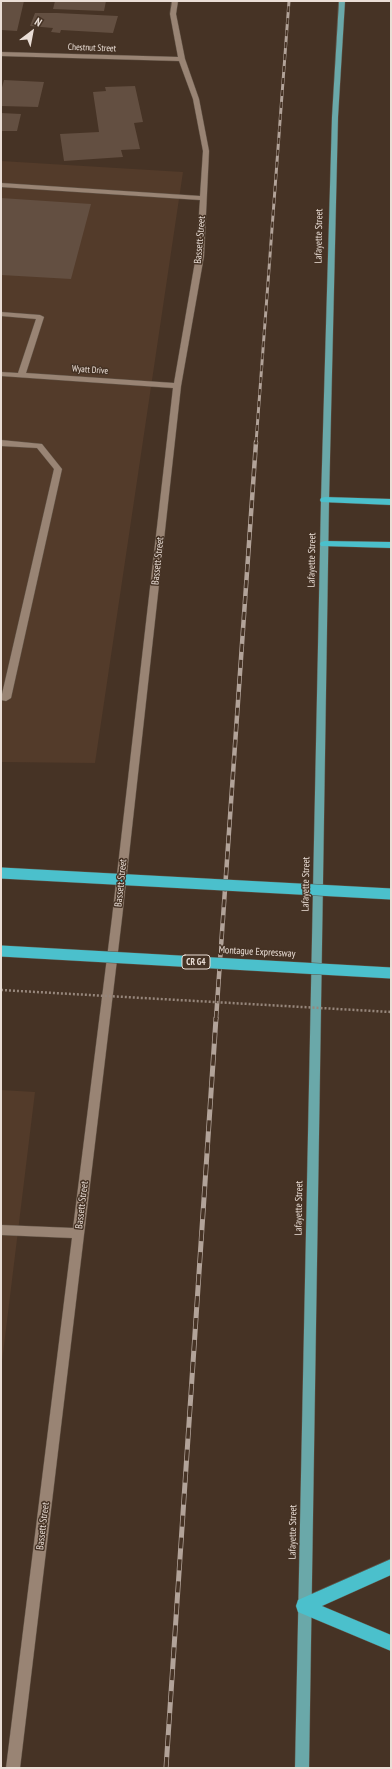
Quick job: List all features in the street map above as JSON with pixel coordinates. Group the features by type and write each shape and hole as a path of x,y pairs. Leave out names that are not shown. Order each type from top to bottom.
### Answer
{"highway":[{"path":"325,500 391,502"},
{"path":"325,544 391,546"},
{"path":"1,874 391,894"},
{"name":"Montague Expressway","path":"1,951 391,972"},
{"path":"304,1606 391,1567"},
{"path":"304,1606 391,1642"}],"main road":[{"name":"Lafayette Street","path":"302,1768 325,500 335,117 342,1"}],"street":[{"name":"Bassett Street","path":"13,1768 118,911 177,386 200,256 206,151 196,99 182,59 173,14 175,1"},
{"name":"Chestnut Street","path":"1,54 182,59"},
{"path":"1,185 203,198"},
{"path":"1,314 40,317 22,376"},
{"name":"Wyatt Drive","path":"1,374 177,386"},
{"path":"1,444 39,446 58,469 6,698 1,697"},
{"path":"1,1230 79,1233"}],"path":[{"path":"1,990 391,1012"}],"shaded area":[{"path":"1,161 183,172 95,763 1,762"},
{"path":"1,1090 35,1092 1,1370"}],"building":[{"path":"1,1 24,1 17,31 1,30"},
{"path":"55,1 106,1 104,11 53,9"},
{"path":"35,13 118,16 113,33 61,30 60,33 51,32 53,28 30,26"},
{"path":"4,80 44,82 38,107 1,106 1,91"},
{"path":"135,86 143,122 134,123 140,149 121,150 123,157 64,161 60,134 99,132 93,92 106,91 105,87"},
{"path":"1,113 21,114 17,131 1,131"},
{"path":"1,198 91,204 71,279 1,275"}],"railway":[{"path":"256,443 289,1"},
{"path":"216,1019 256,442"},
{"path":"166,1768 216,1018"}]}
